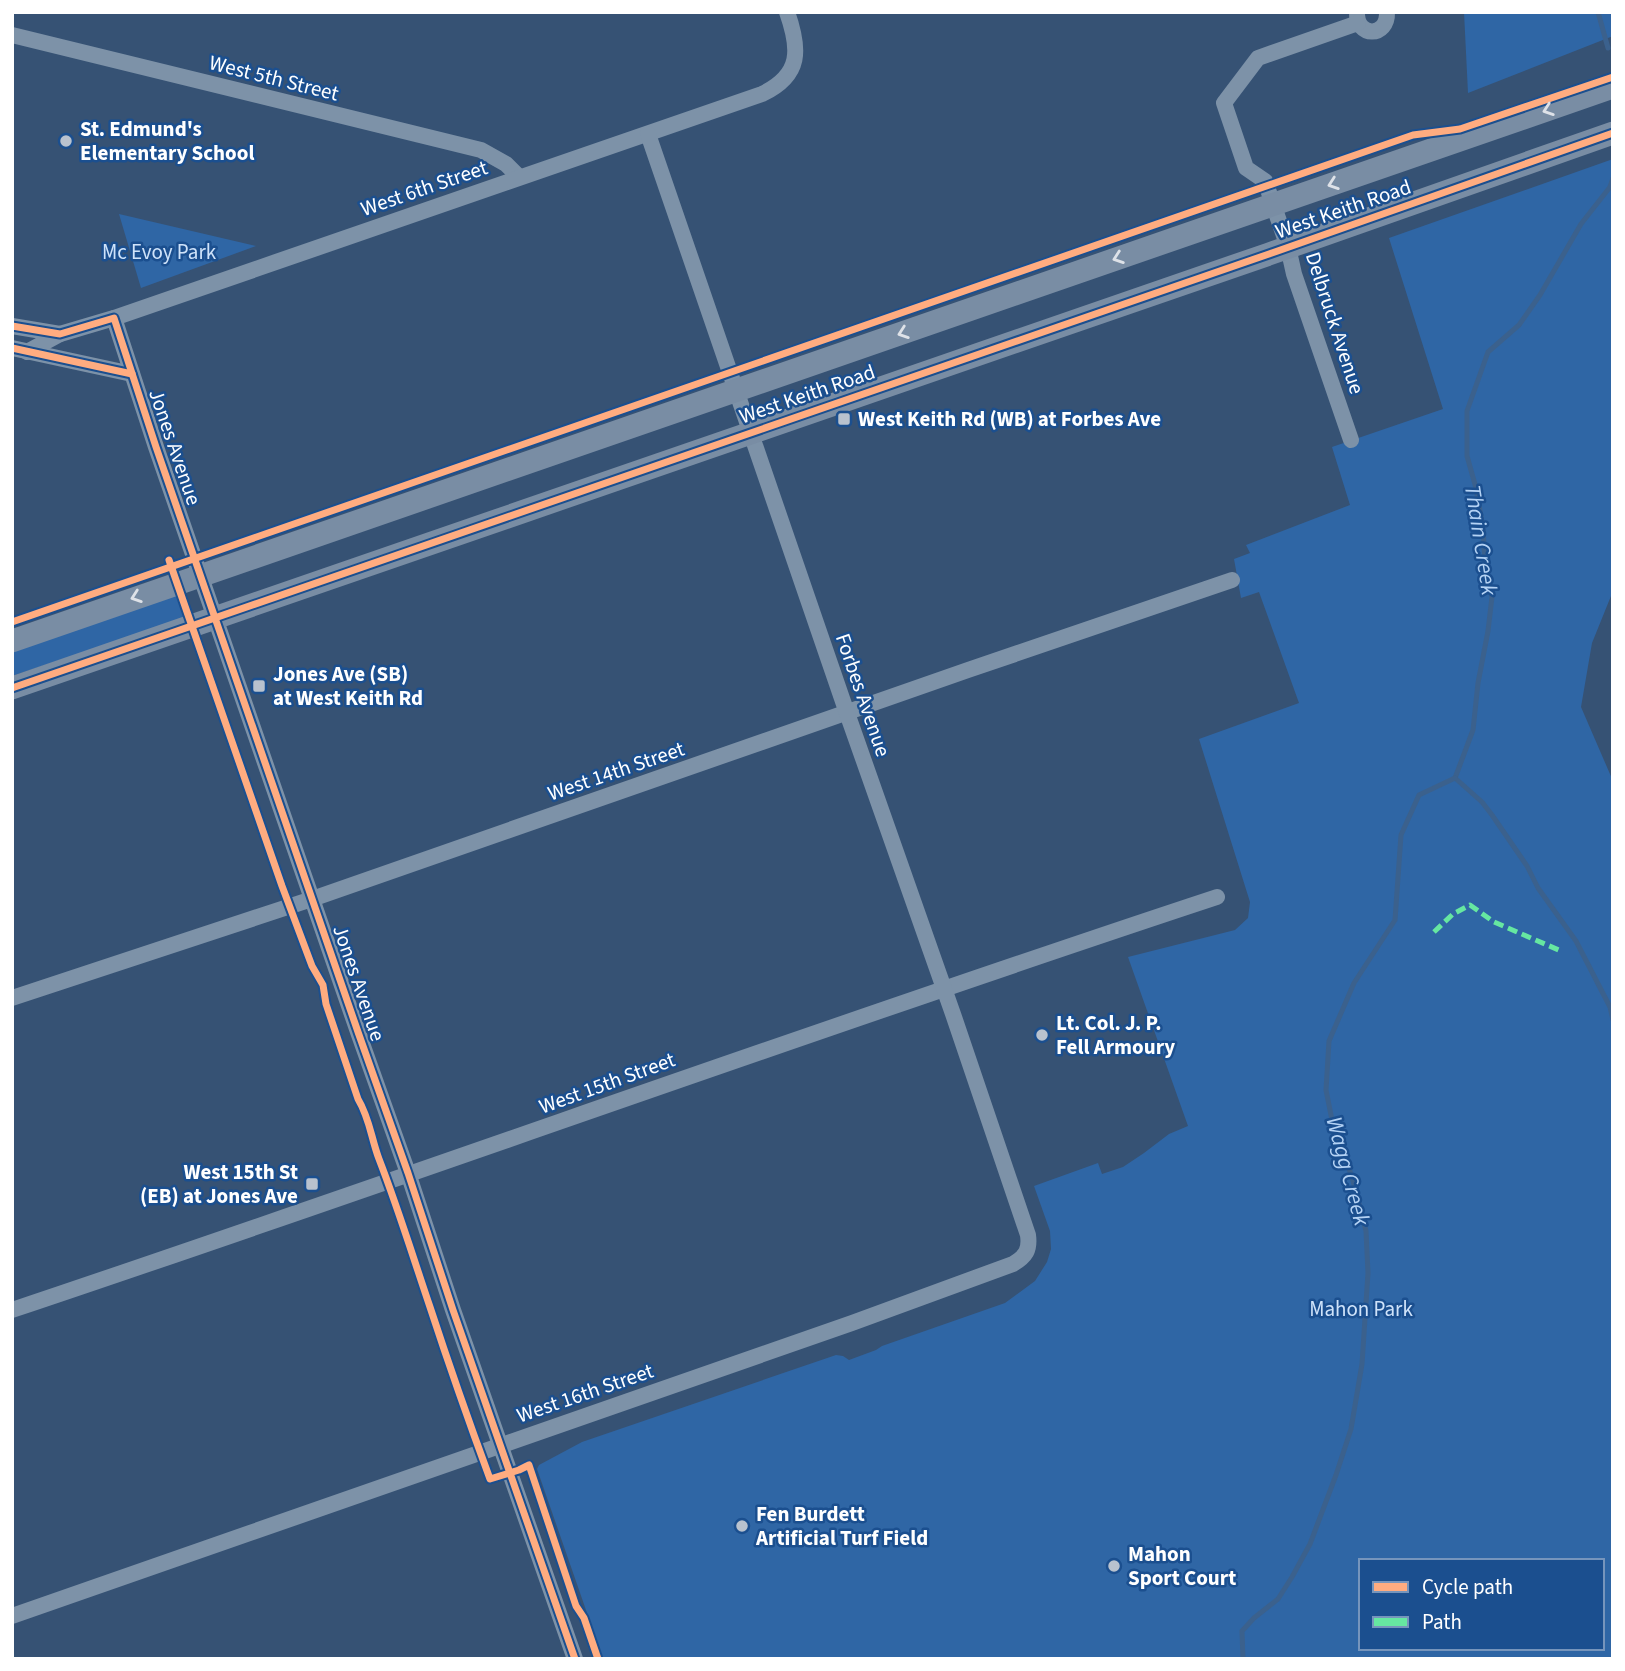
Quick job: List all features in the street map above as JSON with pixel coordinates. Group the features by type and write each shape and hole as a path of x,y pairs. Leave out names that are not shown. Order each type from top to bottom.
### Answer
{"main road":[{"name":"West Keith Road","path":"12,641 1613,87"},
{"name":"West Keith Road","path":"12,688 1613,132"}],"street":[{"name":"West 6th Street","path":"20,350 773,89 780,85 795,58 796,39 787,12"},
{"name":"Delbruck Avenue","path":"1351,440 1294,274 1274,204 1265,181 1246,167 1224,103 1258,58 1357,18 1362,28 1374,32 1380,29 1387,19 1387,12"},
{"name":"West 5th Street","path":"12,35 481,150 506,164 519,177"},
{"name":"Forbes Avenue","path":"649,134 1028,1235 1028,1252 1013,1264"},
{"name":"Jones Avenue","path":"114,317 156,447 575,1659"},
{"name":"West 6th Street","path":"12,326 60,334"},
{"name":"West 6th Street","path":"20,350 132,374"},
{"name":"West 14th Street","path":"12,998 312,899 1232,580"},
{"name":"West 15th Street","path":"12,1310 944,988 1217,897"},
{"name":"West 16th Street","path":"12,1616 1013,1264"}],"green space":[{"path":"1464,12 1613,12 1613,36 1468,93"},
{"name":"Mahon Park","path":"1613,159 1613,591 1592,643 1581,707 1613,781 1613,1659 603,1659 537,1469 539,1465 582,1442 836,1355 849,1360 1005,1303 1035,1281 1047,1262 1051,1249 1050,1231 1034,1186 1098,1163 1102,1174 1123,1167 1169,1134 1188,1126 1128,957 1235,930 1248,918 1250,902 1199,739 1299,703 1259,592 1241,598 1234,559 1250,553 1246,545 1350,505 1332,447 1443,409 1389,238"},
{"name":"Mc Evoy Park","path":"119,214 256,246 141,288"},
{"path":"177,593 186,618 12,676 12,651"}],"waterway":[{"name":"Thain Creek","path":"1598,12 1608,48"},
{"name":"Thain Creek","path":"1455,778 1473,730 1492,597 1476,488 1467,456 1467,411 1488,352 1519,325 1540,295 1581,224 1610,187 1613,178"},
{"name":"Thain Creek","path":"1455,778 1482,802 1492,815 1527,866 1538,888 1576,941 1610,1007 1613,1020"},
{"name":"Wagg Creek","path":"1243,1659 1242,1631 1278,1599 1310,1544 1351,1429 1362,1364 1368,1273 1366,1231 1352,1177 1333,1125 1326,1090 1329,1041 1354,983 1395,920 1401,835 1419,795 1455,778"}],"marked path":[{"path":"1434,932 1453,914 1470,905 1494,922 1561,951"}],"cycle path":[{"path":"12,622 1413,135 1460,129 1613,77"},
{"path":"12,688 1613,133"},
{"path":"12,326 60,334 114,318 156,447 575,1659"},
{"path":"12,348 132,374"},
{"path":"169,560 282,886 312,966 323,985 326,1004 358,1099 368,1121 376,1151 490,1479 529,1465 576,1606 584,1618 598,1659"}],"place":[{"name":"St. Edmund's Elementary School","path":"66,141"},
{"name":"West Keith Rd (WB) at Forbes Ave","path":"844,419"},
{"name":"Jones Ave (SB) at West Keith Rd","path":"259,686"},
{"name":"Lt. Col. J. P. Fell Armoury","path":"1042,1035"},
{"name":"West 15th St (EB) at Jones Ave","path":"312,1184"},
{"name":"Fen Burdett Artificial Turf Field","path":"742,1526"},
{"name":"Mahon Sport Court","path":"1114,1566"}]}
